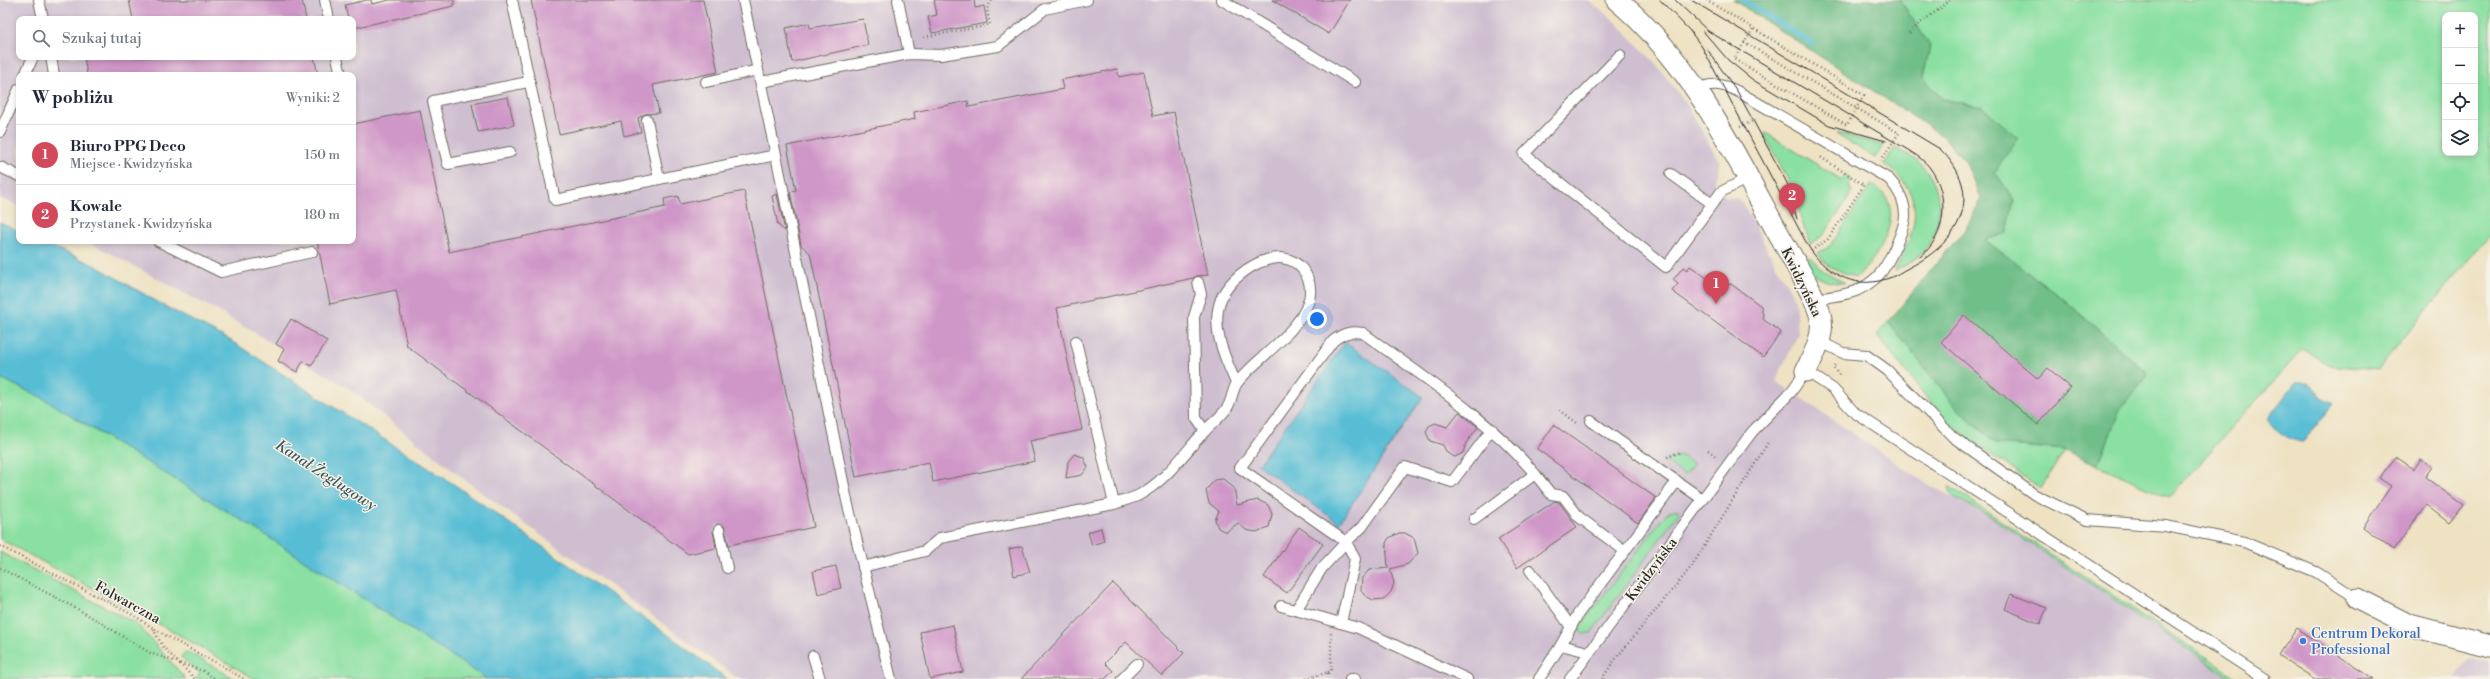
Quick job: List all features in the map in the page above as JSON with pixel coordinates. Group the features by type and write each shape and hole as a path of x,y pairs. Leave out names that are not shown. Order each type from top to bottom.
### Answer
{"street":[{"name":"Kwidzyńska","path":"1617,0 1641,21 1670,53 1697,89 1748,178 1813,299 1822,320 1819,341 1806,371"},
{"path":"2358,599 2409,625 2490,646"}],"lane":[{"path":"39,0 42,16"},
{"path":"325,0 328,16"},
{"path":"512,0 528,82 555,200 776,155"},
{"path":"743,0 847,501 891,679"},
{"path":"898,0 909,54"},
{"path":"761,82 909,54 941,55 998,46 1045,9 1087,0"},
{"path":"1222,0 1355,82"},
{"path":"1620,55 1524,154 1666,267 1721,192 1748,178"},
{"path":"26,72 32,60"},
{"path":"52,60 54,72"},
{"path":"338,60 340,72"},
{"path":"706,82 758,70"},
{"path":"510,152 448,164 433,102 528,82"},
{"path":"1697,89 1706,85 1721,83 1889,179 1895,186 1903,205 1903,227 1890,256 1877,276 1857,290 1813,299"},
{"path":"0,132 16,96"},
{"path":"647,120 659,179"},
{"path":"0,167 16,175"},
{"path":"1670,174 1712,203"},
{"path":"164,244 221,272 312,252"},
{"path":"863,567 925,552 940,538 1114,504 1139,495 1161,479 1228,408 1236,383 1294,327 1304,314 1310,298 1309,282 1304,271 1295,262 1282,257 1261,261 1231,284 1221,299 1218,329 1222,351 1236,383"},
{"path":"1198,282 1201,294 1194,316 1196,418 1205,431"},
{"path":"1341,623 1355,559 1346,542 1240,468 1333,341 1352,331 1363,333 1492,429 1516,451 1551,494 1563,496 1579,517 1625,552"},
{"path":"1076,341 1114,504"},
{"path":"1819,341 1843,353 1866,355 1887,370 1953,437 2035,495 2087,520 2166,526 2244,542 2316,572 2358,599"},
{"path":"1806,371 1833,390 1855,413 2265,679"},
{"name":"Kwidzyńska","path":"1570,679 1588,652 1752,432 1791,392 1806,371"},
{"path":"1591,420 1702,499"},
{"path":"1296,610 1322,568 1362,527 1405,466 1452,482 1492,429"},
{"path":"1474,519 1535,474"},
{"path":"1539,679 1561,645 1578,614 1677,481"},
{"path":"719,530 727,568"},
{"path":"1530,570 1571,627"},
{"path":"1281,606 1358,628 1466,679"},
{"path":"1561,645 1588,652"},
{"path":"813,656 820,679"},
{"path":"1122,679 1137,664"},
{"path":"1350,679 1355,679"}],"path":[{"path":"924,37 990,25 986,9 992,0"},
{"path":"1706,0 1864,95 1847,126 1734,59 1753,29"},
{"path":"1909,33 1922,21 1932,17 1950,0"},
{"path":"1744,42 1899,133 1828,239 1806,254"},
{"path":"1737,128 1759,118"},
{"path":"1818,155 1864,185"},
{"path":"1602,679 1613,662 1692,566 1769,441"},
{"path":"1708,450 1719,459"},
{"path":"1663,459 1681,452"},
{"name":"Folwarczna","path":"0,546 135,616 153,628 210,658 244,679"},
{"path":"0,568 83,612 150,653 203,671 215,679"},
{"path":"153,628 164,648 195,679"},
{"path":"1306,679 1331,671 1332,645"}],"shaded area":[{"path":"0,0 1588,0 1617,23 1659,68 1686,103 1719,161 1719,169 1714,181 1715,185 1727,198 1734,197 1741,201 1795,300 1798,334 1776,381 1927,484 1988,515 2232,679 739,679 469,483 347,387 216,310 93,244 356,244 356,72 16,72 16,205 0,198"},
{"path":"2468,658 2490,663 2490,679 2454,679"}],"green space":[{"path":"1733,0 1900,0 1930,46 1923,77 1942,99 1983,107 2018,138 1995,172 2014,200 2007,233 1985,240 2061,297 2148,374 2120,410 2098,465 2065,450 1996,444 1956,407 1888,322 1967,227 1981,199 1965,161 1943,136"},
{"path":"1900,0 2490,0 2490,234 2377,370 2329,365 2303,349 2169,497 2098,465 2120,410 2148,374 2061,297 1984,240 2014,200 1995,172 1983,107 1942,99 1923,77 1930,46"},
{"path":"1766,133 1842,180 1845,175 1852,180 1849,184 1852,193 1824,235 1811,244 1804,228 1793,189 1764,134"},
{"path":"1836,134 1884,145 1875,158"},
{"path":"1895,148 1914,158 1926,169 1933,180 1939,205 1935,231 1930,242 1919,256 1894,272 1902,257 1913,228 1914,215 1913,202 1908,189 1899,176 1884,164"},
{"path":"1871,185 1883,193 1889,205 1890,218 1887,232 1881,245 1864,270 1855,278 1827,265 1818,253 1830,246"},
{"path":"1810,257 1824,271 1845,283 1826,281 1816,276 1803,262"},
{"path":"1888,322 1956,407 1996,444 2065,450 2040,489 1945,421 1877,335"},
{"path":"0,378 41,397 256,529 487,679 255,679 181,636 0,539"},
{"path":"1680,455 1694,464 1684,475 1665,461"},
{"path":"1949,486 2238,679 2232,679 1988,515 1952,496"},
{"path":"1673,510 1678,510 1679,513 1591,633 1583,634 1580,630 1581,625 1666,514"},
{"path":"0,552 137,624 186,679 0,679"},
{"path":"184,653 190,653 235,679 196,679 200,673 181,657"}],"water":[{"name":"Kanał Żeglugowy","path":"0,222 16,230 16,244 47,244 96,266 168,308 228,339 458,487 674,639 727,679 487,679 256,529 41,397 0,378"},
{"path":"1345,342 1423,397 1339,523 1258,465"},
{"path":"2296,382 2308,384 2324,399 2334,404 2303,442 2293,440 2284,435 2268,421 2270,415"}],"building":[{"path":"129,0 302,0 305,16 132,16"},
{"path":"367,0 371,0 372,4 390,0 454,0 454,6 356,27 356,16 347,16 345,5"},
{"path":"531,0 703,0 718,72 653,85 659,113 645,114 638,118 641,132 624,136 621,121 559,134"},
{"path":"934,0 974,0 975,8 984,6 987,23 932,33 928,17 937,15"},
{"path":"1272,0 1350,0 1329,34"},
{"path":"863,19 868,45 792,62 786,28 809,23 810,28"},
{"path":"84,60 315,60 317,72 86,72"},
{"path":"1117,69 1119,77 1144,72 1153,116 1174,112 1208,275 1197,276 1057,308 1082,430 1030,441 1035,461 933,482 929,462 856,477 810,253 801,245 790,192 796,190 787,146 915,119 914,112 968,101 969,107 1063,89 1061,80"},
{"path":"508,97 514,125 478,132 472,104"},
{"path":"420,110 449,252 665,207 664,199 678,196 680,204 744,191 814,527 729,545 724,526 717,524 713,531 716,548 688,554 407,346 396,290 330,304 318,244 356,244 356,123"},
{"path":"777,194 785,231 778,225 772,196"},
{"path":"1690,266 1718,286 1731,284 1761,306 1764,320 1781,332 1763,357 1672,291 1678,284 1673,280 1683,267 1687,270"},
{"path":"1964,315 2038,379 2048,368 2070,387 2038,425 1941,342"},
{"path":"291,319 327,341 311,366 303,361 297,372 278,361 284,349 276,344"},
{"path":"1459,412 1478,427 1466,443 1463,453 1455,457 1447,453 1443,445 1430,441 1426,432 1429,426 1435,423 1447,427"},
{"path":"1554,425 1656,498 1638,523 1537,449"},
{"path":"1074,454 1083,457 1088,467 1082,475 1066,478 1068,462"},
{"path":"2396,457 2414,469 2421,459 2432,467 2425,477 2463,505 2449,523 2426,505 2394,550 2363,527 2391,486 2379,478"},
{"path":"1223,479 1234,488 1237,505 1258,500 1268,505 1272,514 1269,527 1256,532 1246,530 1238,523 1226,532 1218,528 1215,520 1219,511 1209,503 1206,491 1214,480"},
{"path":"1555,501 1559,502 1577,527 1517,568 1498,539"},
{"path":"1299,527 1323,544 1287,593 1264,577"},
{"path":"1101,528 1104,541 1092,545 1088,532"},
{"path":"1399,533 1405,533 1414,538 1418,553 1408,564 1390,569 1394,583 1391,592 1384,599 1373,600 1364,595 1361,590 1362,578 1369,570 1388,568 1386,543 1389,538"},
{"path":"1022,546 1030,572 1014,576 1009,549"},
{"path":"836,566 841,588 818,594 813,571"},
{"path":"1113,583 1184,653 1162,676 1126,642 1105,663 1113,671 1105,679 1021,679"},
{"path":"2011,594 2047,608 2040,624 2005,609"},
{"path":"953,625 963,672 930,679 920,632"},
{"name":"Centrum Dekoral Professional","path":"2297,628 2374,679 2315,679 2290,663 2279,655"}],"waterway":[{"path":"1743,0 1813,44"}],"tram line":[{"path":"1660,0 1693,34"},
{"path":"1675,0 1708,31 1908,150 1928,165 1941,190 1943,215 1936,238 1920,257"},
{"path":"1690,31 1702,47 1807,244 1821,263 1830,270 1840,276 1862,282 1874,282 1889,278 1928,257 1954,231 1961,216 1964,200 1962,183 1954,166 1940,149 1691,0"},
{"path":"1703,31 1728,60 1753,80 1829,125 1886,141"},
{"path":"1707,49 1737,91 1787,183 1797,219"}],"place":[{"name":"Kowale","path":"1792,216"},
{"name":"Biuro PPG Deco","path":"1716,304"},
{"name":"Centrum Dekoral Professional","path":"2303,641"}]}
